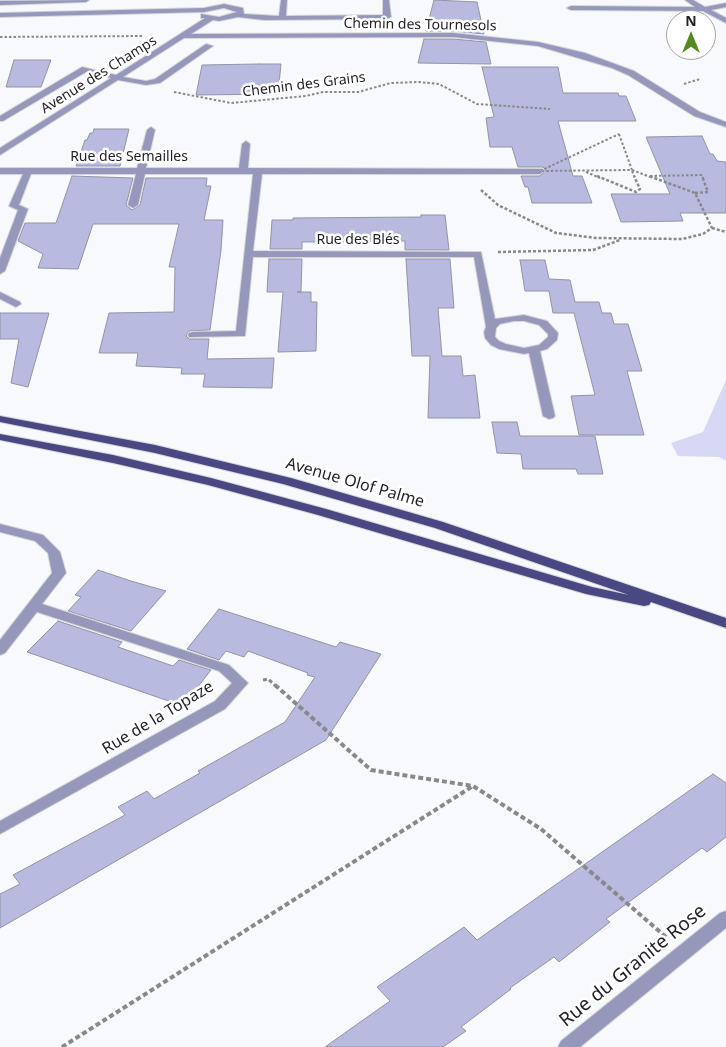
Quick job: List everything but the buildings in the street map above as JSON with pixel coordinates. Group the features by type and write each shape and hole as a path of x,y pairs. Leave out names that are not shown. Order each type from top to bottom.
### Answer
{"main road":[{"name":"Avenue Olof Palme","path":"0,418 155,449 287,481 439,525 692,613 726,623"},
{"name":"Avenue Olof Palme","path":"0,437 113,459 211,482 340,517 591,591 692,613"}],"street":[{"path":"0,3 86,0 90,13"},
{"path":"282,17 284,0"},
{"path":"204,10 204,15 211,18 224,19 238,16 264,18 387,17 386,0"},
{"path":"688,0 726,21"},
{"path":"228,6 237,1"},
{"path":"570,8 704,9 726,5"},
{"path":"0,15 204,10 214,6 228,6 240,10 241,13 238,16"},
{"name":"Avenue des Champs","path":"0,152 211,18"},
{"name":"Chemin des Tournesols","path":"184,36 452,35 538,44 582,55 615,66 631,73 697,114 726,125"},
{"path":"0,119 85,69 146,83 157,81 209,46"},
{"path":"133,205 152,130"},
{"path":"243,170 246,144"},
{"path":"193,335 241,334 258,170"},
{"name":"Rue des Semailles","path":"0,171 540,170"},
{"path":"0,271 24,209 14,206 28,171"},
{"name":"Rue des Blés","path":"248,254 478,254"},
{"path":"478,254 491,327"},
{"path":"0,296 16,304"},
{"path":"524,318 543,323 553,333 553,338 543,348 513,350 503,348 490,338 489,332 491,327 496,322 524,318"},
{"path":"534,350 549,416"},
{"path":"0,528 39,538 54,552 60,572 0,650"},
{"name":"Rue de la Topaze","path":"0,828 220,705 241,683 224,668 34,606"},
{"name":"Rue du Granite Rose","path":"567,1047 726,918"}],"path":[{"path":"0,37 184,36"},
{"name":"Chemin des Grains","path":"146,83 207,100 231,103 306,96 323,92 358,92 391,83 420,82 439,84 477,104 550,109"},
{"path":"540,170 619,134 640,189 636,192 582,170"},
{"path":"464,170 475,184 498,205 524,220 556,233 596,238 682,239 703,234 712,228"},
{"path":"540,170 632,170 646,176 695,193 708,192 702,175 646,176"},
{"path":"695,193 712,228 726,232"},
{"path":"478,254 593,250 622,239"},
{"path":"241,683 268,680 372,770 473,786 541,829 683,952"},
{"path":"62,1047 473,786"}],"shaded area":[{"path":"726,380 726,461 719,457 678,456 671,443 703,432"}]}
